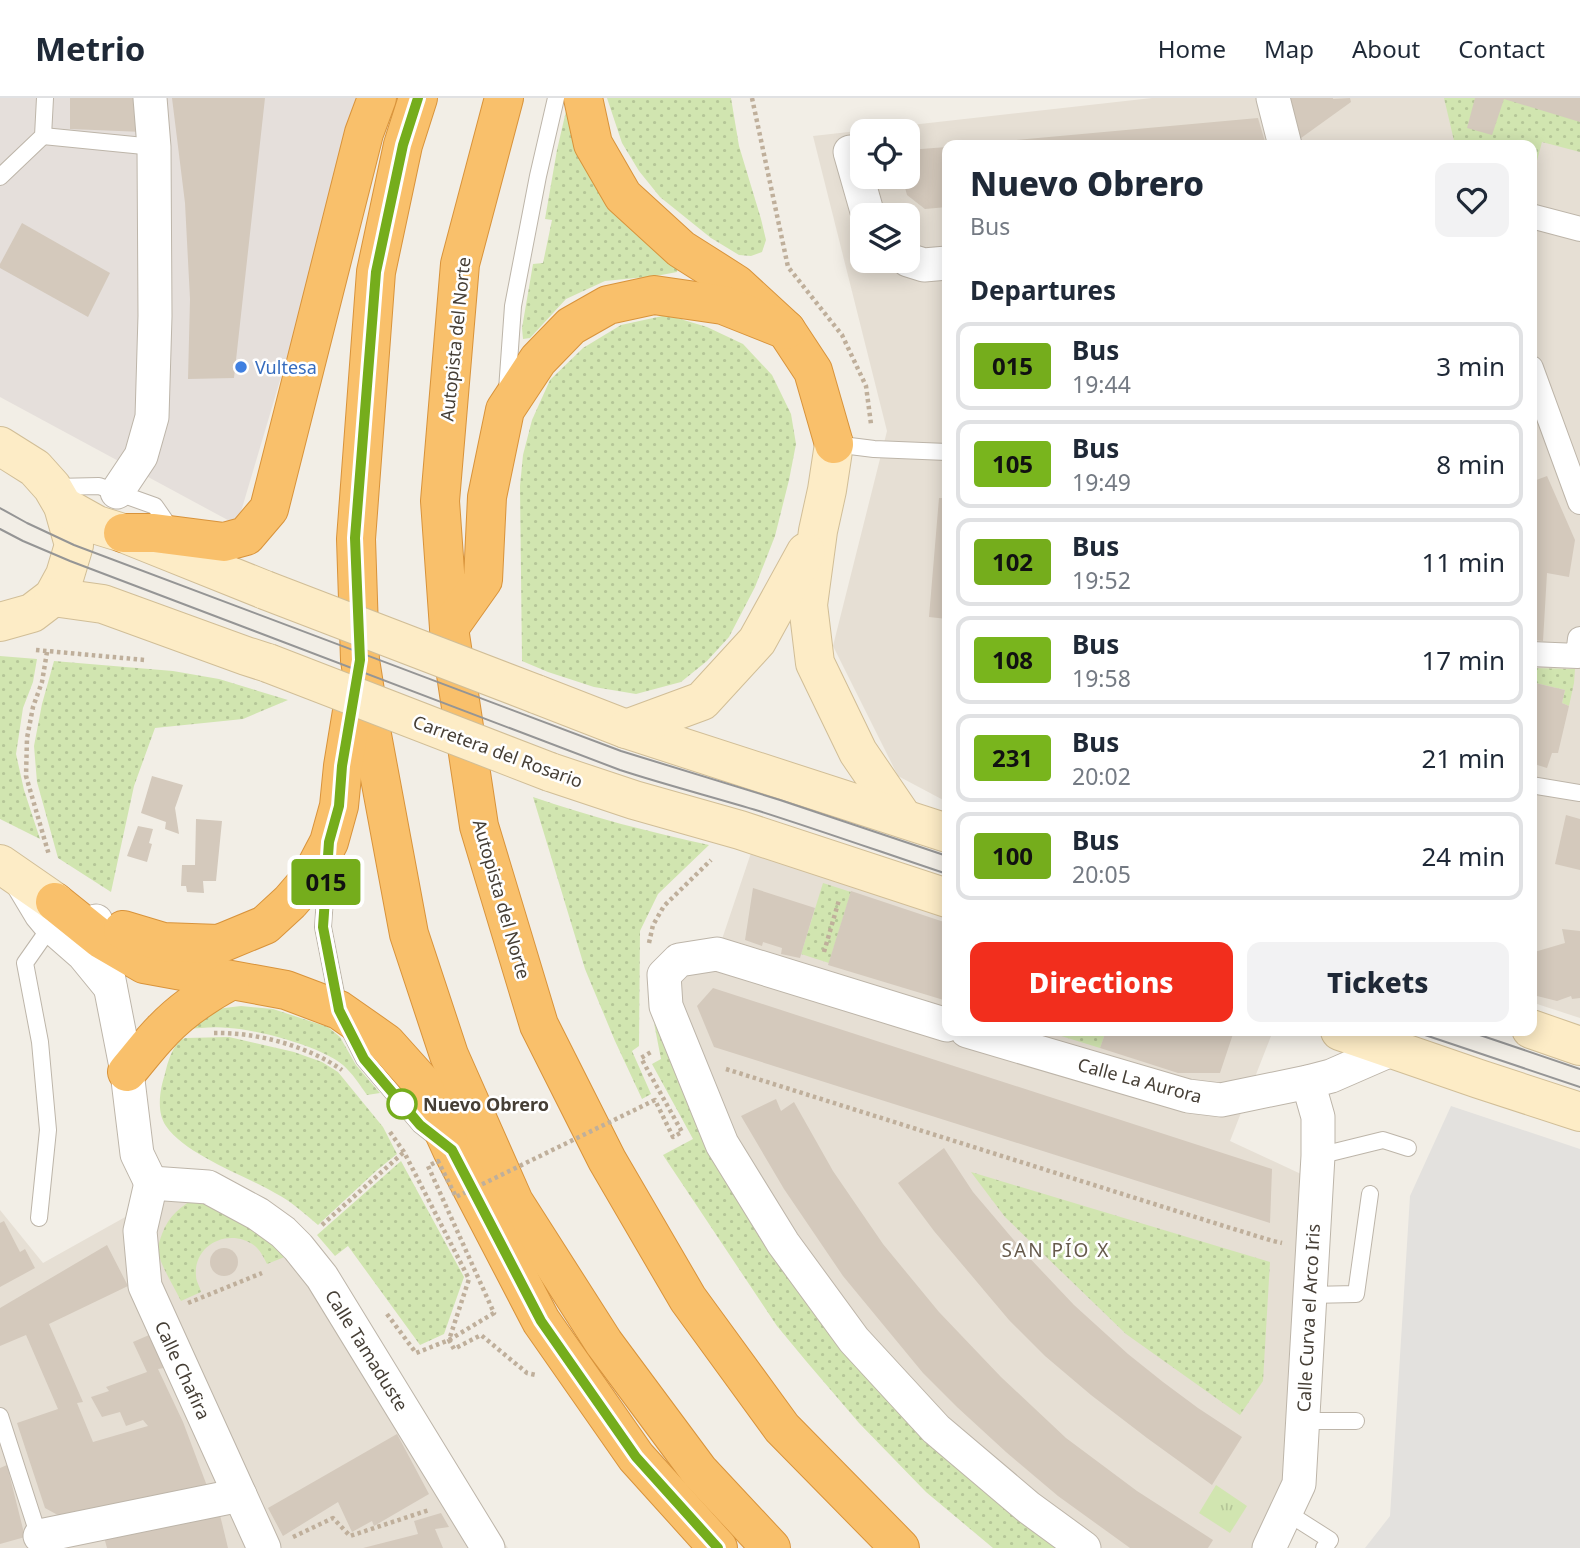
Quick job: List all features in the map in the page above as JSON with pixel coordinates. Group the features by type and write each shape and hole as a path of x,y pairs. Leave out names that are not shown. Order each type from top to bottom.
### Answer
{"highway":[{"path":"122,533 154,533 184,548 224,542 246,536 269,509 364,133 377,98"},
{"path":"418,98 403,145 376,272 355,538 360,660 409,934 449,1055 514,1202 604,1343 667,1429 699,1471 771,1548"},
{"name":"Autopista del Norte","path":"504,98 460,264 440,501 449,628 479,826 539,1025 607,1160 688,1299 782,1428 900,1548"},
{"path":"583,98 593,144 623,195 681,248 736,284 786,330 813,371 834,444"},
{"path":"449,628 483,580 487,496 505,410 538,360 570,326 608,304 654,295 723,305 786,330"},
{"path":"99,930 163,942 219,944 265,925 290,902 309,880 329,842 339,806 342,766 360,660"},
{"path":"34,893 99,930 144,964 286,990 339,1010 386,1043 421,1082 452,1150 541,1321 636,1457 718,1548"},
{"path":"127,1072 164,1028 195,1003 230,981"}],"main road":[{"path":"834,444 808,605 815,663 858,752 903,818"},
{"path":"0,446 34,468 58,496 97,525 122,533"},
{"path":"0,622 32,613 52,597 65,575 74,545 58,496"},
{"path":"626,729 702,701 757,641 818,531"},
{"path":"184,548 265,590 626,729 942,831"},
{"name":"Carretera del Rosario","path":"52,597 103,604 268,663 550,772 634,800 740,830 942,896"},
{"path":"1537,1031 1580,1046"},
{"path":"1355,1036 1580,1112"}],"street":[{"path":"117,492 141,456 152,417 155,316 154,147 150,98"},
{"path":"1273,98 1284,140"},
{"path":"1537,218 1580,229"},
{"path":"920,264 942,263"},
{"path":"1537,384 1580,502"},
{"path":"1537,654 1578,656 1580,639"},
{"path":"34,893 111,988"},
{"path":"99,930 127,1072 137,1154 151,1184"},
{"path":"942,1023 718,954 679,960 664,975 666,1006 722,1144 783,1243 854,1340 936,1429 1028,1507 1084,1548"},
{"name":"Calle La Aurora","path":"984,1036 1188,1096 1221,1100 1331,1076 1393,1049"},
{"name":"Calle Curva el Arco Iris","path":"1269,1548 1299,1484 1318,1156 1318,1117 1308,1082"},
{"name":"Calle Tamaduste","path":"151,1184 208,1187 258,1214 298,1247 322,1277 488,1548"},
{"name":"Calle Chafira","path":"151,1184 140,1231 145,1286 240,1495 278,1543"},
{"path":"41,1542 240,1495"}],"lane":[{"path":"0,177 43,136 45,98"},
{"path":"505,410 513,306 556,98"},
{"path":"43,136 154,147"},
{"path":"834,444 874,449 942,452"},
{"path":"58,496 100,486 155,506 184,548"},
{"path":"1537,786 1580,793"},
{"path":"329,842 323,927 339,1010"},
{"path":"34,893 25,963 40,1042 48,1130 39,1218"},
{"path":"1318,1156 1383,1140 1408,1148"},
{"path":"1309,1294 1356,1294 1370,1194"},
{"path":"0,1416 41,1542"},
{"path":"1303,1421 1356,1421"},
{"path":"1286,1512 1330,1540 1324,1548"}],"path":[{"path":"752,98 788,267 842,335 852,355 866,386 874,449"},
{"path":"35,650 150,660"},
{"path":"34,893 50,858 26,776 27,738 47,652"},
{"path":"815,984 849,866"},
{"path":"205,1033 232,1033 276,1041 325,1058 344,1072"},
{"path":"449,1340 494,1313 428,1166 438,1161 456,1197 654,1100 673,1137 682,1132 640,1058 651,1052"},
{"path":"695,1076 728,1068 1273,1241"},
{"path":"389,1130 404,1152 469,1279 449,1340 454,1349 481,1335 527,1373 538,1376"},
{"path":"298,1247 404,1152"},
{"path":"158,1315 262,1273"},
{"path":"278,1543 333,1518 350,1536 459,1500"}],"shaded area":[{"path":"0,98 364,98 237,525 0,397"},
{"path":"1152,98 1580,98 1580,1018 1537,1004 1537,140 942,140 942,799 898,776 833,646 887,431 813,136 850,132 850,189 920,189 920,124"},
{"path":"752,850 942,912 942,1036 1271,1036 1230,1141 1316,1181 1299,1484 1269,1548 1084,1548 1028,1507 783,1243 666,1006 679,960 717,954"},
{"path":"1451,1106 1580,1149 1580,1548 1365,1548 1390,1516 1410,1196"},
{"path":"204,1173 283,1215 508,1548 0,1548 0,1210 43,1263"}],"green space":[{"path":"607,98 731,98 739,146 766,240 762,252 751,256 739,255 711,238 660,197 639,171 622,143"},
{"path":"1444,98 1580,98 1580,152 1542,142 1537,161 1537,140 1454,140"},
{"path":"566,111 579,151 679,264 677,272 605,281 566,299 530,338 523,339 522,328 533,264 543,263 552,220 545,219"},
{"path":"667,315 707,327 743,344 772,375 791,414 796,444 775,536 755,587 729,637 707,661 681,682 636,694 594,687 522,661 520,486 523,455 532,420 550,380 583,348 621,325"},
{"path":"0,656 37,659 33,682 23,708 16,754 40,839 0,819"},
{"path":"54,661 173,671 219,679 288,700 243,719 155,728 134,786 111,892 58,858 37,782 34,746"},
{"path":"1537,668 1575,669 1569,706 1562,703 1565,690 1537,683"},
{"path":"533,797 620,824 709,845 658,894 640,931 639,1046 632,1051 651,1094 642,1099 585,969"},
{"path":"823,883 851,892 829,963 801,954"},
{"path":"241,1006 273,1009 328,1027 340,1037 356,1065 380,1093 367,1095 343,1065 320,1051 289,1040 229,1028 186,1029 208,1010"},
{"path":"654,1023 737,1191 1060,1548 993,1548 926,1492 859,1423 777,1326 663,1155 693,1139 652,1064 661,1059"},
{"path":"1061,1036 1104,1036 1100,1048"},
{"path":"229,1037 294,1052 322,1062 338,1072 383,1127 397,1154 318,1225 281,1196 216,1164 187,1146 163,1120 160,1107 162,1086 169,1058 177,1044 185,1038"},
{"path":"401,1161 464,1277 444,1334 420,1345 348,1246 335,1256 317,1235"},
{"path":"971,1172 1270,1262 1263,1381 1240,1415 1126,1334 1005,1217"},
{"path":"199,1196 212,1198 287,1256 267,1264 257,1248 245,1241 235,1238 215,1242 200,1255 197,1265 196,1278 201,1292 181,1301 161,1262 159,1245 172,1216"},
{"path":"1216,1485 1247,1506 1230,1533 1199,1513"}],"building":[{"path":"70,98 141,98 143,132 70,129"},
{"path":"172,98 265,98 234,378 188,379 190,299 185,203"},
{"path":"1290,98 1350,98 1351,102 1301,138"},
{"path":"1475,98 1580,98 1580,122 1504,99 1492,135 1467,128"},
{"path":"1258,118 1265,140 1017,140"},
{"path":"942,147 942,207 925,209 907,195 905,189 920,189 920,149"},
{"path":"22,223 110,273 88,317 0,268"},
{"path":"1547,476 1575,540 1569,577 1547,573 1543,641 1537,640 1537,480"},
{"path":"939,498 942,498 942,618 929,617"},
{"path":"1537,683 1565,690 1562,703 1569,706 1558,753 1552,753 1547,768 1537,765"},
{"path":"152,776 183,785 175,808 179,834 165,829 166,822 141,813"},
{"path":"1566,815 1580,819 1580,870 1555,864"},
{"path":"196,819 222,821 216,881 203,881 204,893 187,892 186,886 181,886 182,865 195,865"},
{"path":"138,826 153,829 147,862 127,856"},
{"path":"753,888 815,908 800,958 781,954 782,948 763,942 762,946 745,940"},
{"path":"851,891 942,921 942,999 828,965"},
{"path":"1562,929 1580,931 1580,998 1572,999 1571,996 1557,1001 1537,996 1537,951 1565,943"},
{"path":"713,988 1272,1169 1270,1223 714,1047 697,1006"},
{"path":"1104,1036 1232,1036 1220,1073 1178,1073 1100,1048"},
{"path":"776,1099 781,1111 794,1102 833,1171 883,1244 939,1312 1001,1377 1066,1438 1137,1491 1213,1540 1208,1548 1130,1548 1058,1496 1006,1452 923,1373 843,1276 784,1189 741,1116"},
{"path":"944,1148 973,1192 1074,1305 1163,1382 1242,1437 1212,1485 1091,1395 1045,1356 1009,1320 934,1231 898,1183"},
{"path":"4,1221 20,1252 25,1249 35,1268 0,1287 0,1223"},
{"path":"107,1245 128,1286 49,1324 83,1402 77,1403 93,1442 148,1426 143,1420 126,1426 120,1412 102,1417 91,1397 109,1391 106,1387 147,1372 133,1342 149,1335 164,1368 158,1369 183,1422 207,1486 67,1520 45,1508 17,1423 58,1409 26,1335 0,1346 0,1308"},
{"path":"224,1248 234,1252 238,1262 234,1272 224,1276 214,1272 210,1262 214,1252"},
{"path":"397,1434 429,1494 374,1526 372,1521 352,1532 338,1502 283,1536 268,1508"},
{"path":"7,1465 25,1537 0,1544 0,1468"},
{"path":"441,1513 449,1527 435,1529 443,1548 363,1548 418,1534 414,1521"},
{"path":"220,1515 228,1548 107,1548 104,1537"}],"tram line":[{"path":"0,508 74,545 621,751 942,854"},
{"path":"0,529 70,561 620,770 759,811 942,872"},
{"path":"1428,1036 1580,1087"},
{"path":"1483,1036 1580,1069"}],"bus line":[{"name":"015","path":"418,98 403,145 376,272 355,538 360,660 342,766 339,806 329,842 323,927 339,1010 364,1059 420,1125 452,1150 541,1321 636,1457 718,1548"}],"place":[{"name":"Vultesa","path":"241,367"},
{"name":"Nuevo Obrero","path":"402,1104"}],"district":[{"name":"SAN PÍO X","path":"1056,1250"}]}
